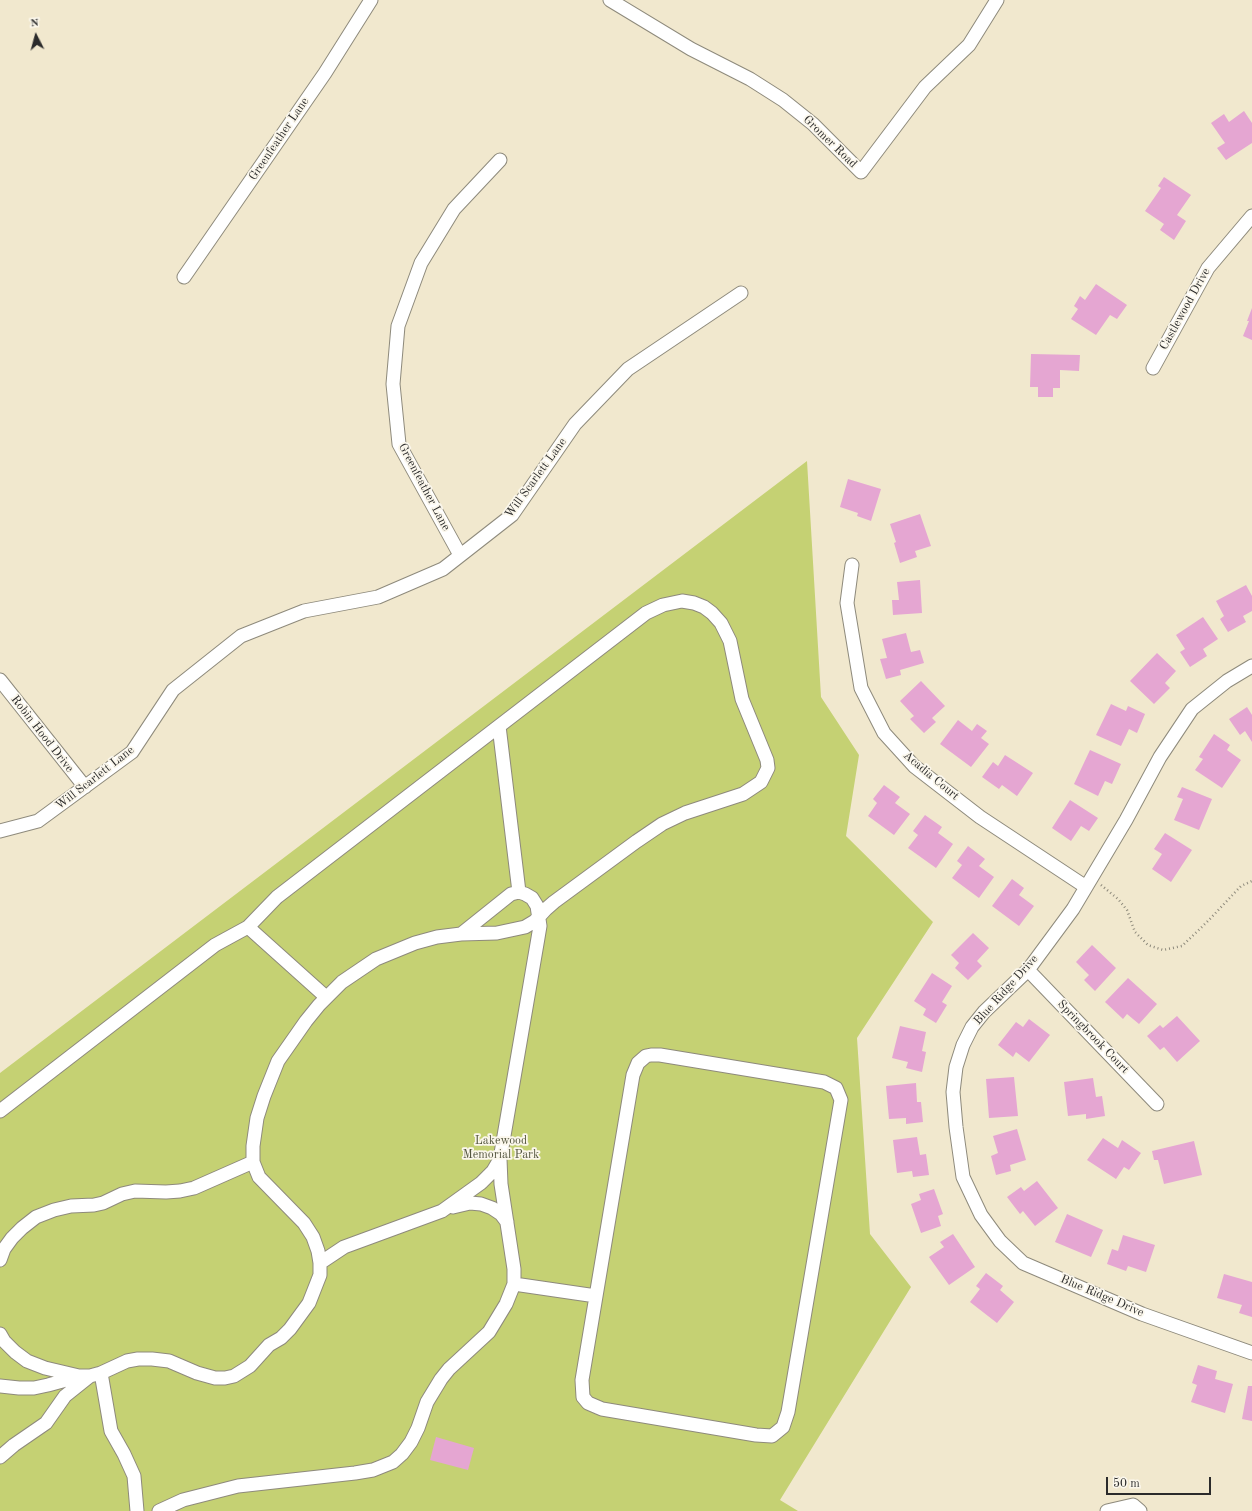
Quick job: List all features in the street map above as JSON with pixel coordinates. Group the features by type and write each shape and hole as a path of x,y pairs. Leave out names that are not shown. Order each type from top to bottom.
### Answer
{"street":[{"name":"Greenfeather Lane","path":"184,277 325,72 372,0"},
{"name":"Gromer Road","path":"610,0 691,50 750,78 783,100 813,124 861,172 925,87 969,44 997,0"},
{"name":"Greenfeather Lane","path":"460,555 399,444 393,384 398,326 421,264 454,209 500,160"},
{"name":"Castlewood Drive","path":"1153,368 1208,268 1252,216"},
{"name":"Will Scarlett Lane","path":"0,831 38,821 132,752 174,690 241,636 304,611 378,598 443,569 512,515 575,424 628,369 740,293"},
{"name":"Acadia Court","path":"852,565 847,603 861,688 884,733 914,766 980,817 1089,882"},
{"path":"0,1111 215,945 248,927 277,897 646,613 672,602 688,602 694,603 712,613 721,623 733,652 742,699 765,752 768,768 766,775 761,782 743,794 685,813 662,824 567,892 535,921 525,927 509,931 437,937 415,943 376,959 348,978 326,997 306,1021 278,1061 270,1077 257,1118 253,1146 253,1162 260,1177 304,1223 313,1237 320,1263 320,1275 309,1303 300,1317 281,1338 269,1345 250,1366 234,1376 225,1378 215,1378 197,1373 169,1361 138,1359 127,1361 90,1375 34,1388 0,1386"},
{"name":"Blue Ridge Drive","path":"1252,666 1227,681 1192,709 1160,757 1073,909 1028,970 984,1012 972,1028 963,1045 956,1067 954,1092 956,1127 963,1177 981,1215 1000,1241 1023,1263 1142,1314 1252,1353"},
{"name":"Robin Hood Drive","path":"0,680 85,787"},
{"path":"499,726 519,892"},
{"path":"159,1511 183,1500 238,1486 355,1473 373,1470 393,1462 402,1454 411,1442 433,1390 449,1369 489,1332 506,1304 514,1284 514,1269 500,1171 500,1159 538,938 539,916 532,898 519,892 511,894 503,899 480,920 461,934"},
{"path":"248,927 326,997"},
{"name":"Springbrook Court","path":"1028,970 1157,1104"},
{"path":"660,1055 824,1082 836,1088 841,1100 789,1404 783,1428 772,1436 756,1435 602,1409 588,1403 584,1397 582,1380 596,1296 633,1076 638,1063 646,1056 660,1055"},
{"path":"442,1211 480,1183 493,1171 500,1159"},
{"path":"1,1252 22,1228 36,1218 54,1210 71,1206 94,1205 122,1194 135,1191 166,1192 194,1188 253,1162"},
{"path":"320,1263 344,1248 458,1205 470,1203 481,1204 501,1214 507,1222"},
{"path":"514,1284 596,1296"},
{"path":"0,1334 4,1341 15,1352 27,1361 46,1368 90,1375"},
{"path":"0,1457 14,1445 46,1423 65,1396 90,1375"},
{"path":"90,1375 112,1431 134,1476 137,1511"},
{"path":"1107,1511 1136,1508"}],"path":[{"path":"1089,882 1118,900 1127,910 1135,932 1148,945 1164,950 1182,946 1241,886 1252,882"}],"green space":[{"name":"Lakewood Memorial Park","path":"807,461 821,697 859,755 846,836 933,922 857,1038 870,1234 911,1287 780,1500 798,1511 0,1511 0,1073"}],"building":[{"path":"1244,111 1252,123 1252,143 1226,160 1217,148 1225,143 1211,123 1224,114 1229,122"},
{"path":"1164,177 1191,195 1177,215 1186,221 1174,240 1160,230 1164,224 1145,211 1161,188 1158,186"},
{"path":"1096,284 1127,305 1117,319 1110,315 1096,335 1071,319 1078,309 1074,306 1080,296 1085,300"},
{"path":"1252,308 1252,340 1243,336"},
{"path":"1031,354 1080,355 1079,371 1060,370 1060,388 1053,388 1053,397 1038,397 1038,387 1030,387"},
{"path":"848,479 881,489 871,521 857,516 858,513 840,507"},
{"path":"920,514 931,546 915,551 917,557 900,563 894,543 896,542 890,524"},
{"path":"920,580 922,613 893,615 892,600 899,600 897,582"},
{"path":"1246,585 1252,596 1252,611 1243,616 1246,622 1228,632 1220,619 1224,616 1216,601"},
{"path":"1203,617 1218,639 1203,649 1207,656 1190,667 1180,652 1185,649 1176,635"},
{"path":"906,633 911,652 920,650 924,663 900,670 901,675 886,679 880,659 887,658 882,639"},
{"path":"1157,653 1176,671 1165,683 1170,688 1154,704 1130,681"},
{"path":"921,681 945,706 932,718 936,722 924,733 910,719 914,716 900,701"},
{"path":"1111,704 1126,711 1128,706 1145,714 1137,733 1129,729 1121,746 1096,735"},
{"path":"1247,707 1252,715 1252,742 1245,731 1240,735 1229,719"},
{"path":"958,720 972,731 977,724 987,731 981,738 989,744 971,767 940,744"},
{"path":"1214,734 1230,745 1227,750 1241,760 1222,788 1195,770 1203,759 1199,757"},
{"path":"1090,750 1121,764 1112,784 1105,781 1098,796 1074,784"},
{"path":"1005,755 1033,773 1017,796 1002,785 999,789 982,777 993,762 998,766"},
{"path":"884,785 900,797 895,803 910,814 894,835 868,816 877,803 873,799"},
{"path":"1182,787 1212,799 1199,830 1174,820 1183,799 1177,797"},
{"path":"1070,800 1098,818 1089,831 1081,826 1071,841 1052,828"},
{"path":"925,815 942,827 938,833 953,844 936,868 908,848 918,835 913,831"},
{"path":"1165,833 1192,850 1171,882 1152,869 1162,854 1154,849"},
{"path":"968,846 985,859 979,866 994,877 979,898 952,878 962,865 957,861"},
{"path":"1012,879 1024,888 1019,895 1034,906 1019,926 992,906"},
{"path":"973,933 989,948 977,961 982,966 968,980 955,968 959,963 951,955"},
{"path":"1092,945 1116,968 1095,991 1084,980 1089,975 1076,962"},
{"path":"932,973 952,986 942,1002 947,1005 936,1023 923,1015 926,1009 914,1001"},
{"path":"1128,978 1157,1004 1139,1024 1127,1014 1123,1019 1105,1002"},
{"path":"1177,1016 1200,1041 1177,1062 1164,1047 1160,1050 1147,1036 1160,1025 1163,1028"},
{"path":"1029,1019 1050,1035 1029,1062 1016,1052 1013,1057 998,1045 1016,1022 1023,1027"},
{"path":"900,1026 926,1032 922,1051 926,1052 922,1072 906,1068 908,1062 892,1058"},
{"path":"1014,1077 1018,1116 989,1118 986,1079"},
{"path":"1093,1078 1096,1097 1102,1096 1105,1116 1086,1119 1086,1114 1068,1116 1064,1082"},
{"path":"916,1083 917,1102 921,1102 923,1122 906,1124 906,1118 889,1119 886,1086"},
{"path":"1017,1129 1026,1160 1010,1165 1011,1171 996,1175 991,1156 998,1153 993,1136"},
{"path":"917,1137 920,1155 926,1154 929,1175 913,1177 912,1171 897,1173 893,1140"},
{"path":"1103,1138 1118,1148 1122,1140 1141,1153 1129,1170 1124,1167 1116,1179 1087,1160"},
{"path":"1194,1141 1202,1175 1164,1184 1158,1160 1154,1160 1152,1151"},
{"path":"1037,1181 1058,1208 1035,1226 1023,1211 1020,1214 1007,1197 1021,1187 1024,1191"},
{"path":"934,1189 943,1214 938,1216 941,1226 921,1233 911,1204 921,1200 919,1194"},
{"path":"1067,1214 1103,1230 1091,1257 1055,1242"},
{"path":"953,1234 975,1267 949,1285 929,1257 944,1247 940,1242"},
{"path":"1123,1235 1155,1245 1146,1272 1128,1266 1126,1271 1107,1264 1112,1249 1118,1251"},
{"path":"986,1273 1003,1286 1000,1290 1014,1302 997,1323 970,1302 980,1289 976,1286"},
{"path":"1224,1274 1252,1282 1252,1317 1239,1313 1242,1305 1217,1298"},
{"path":"1198,1365 1217,1371 1215,1379 1233,1384 1225,1413 1191,1402 1197,1385 1192,1383"},
{"path":"1248,1386 1252,1386 1252,1421 1242,1419"},
{"path":"436,1437 474,1448 468,1470 430,1460"}]}
